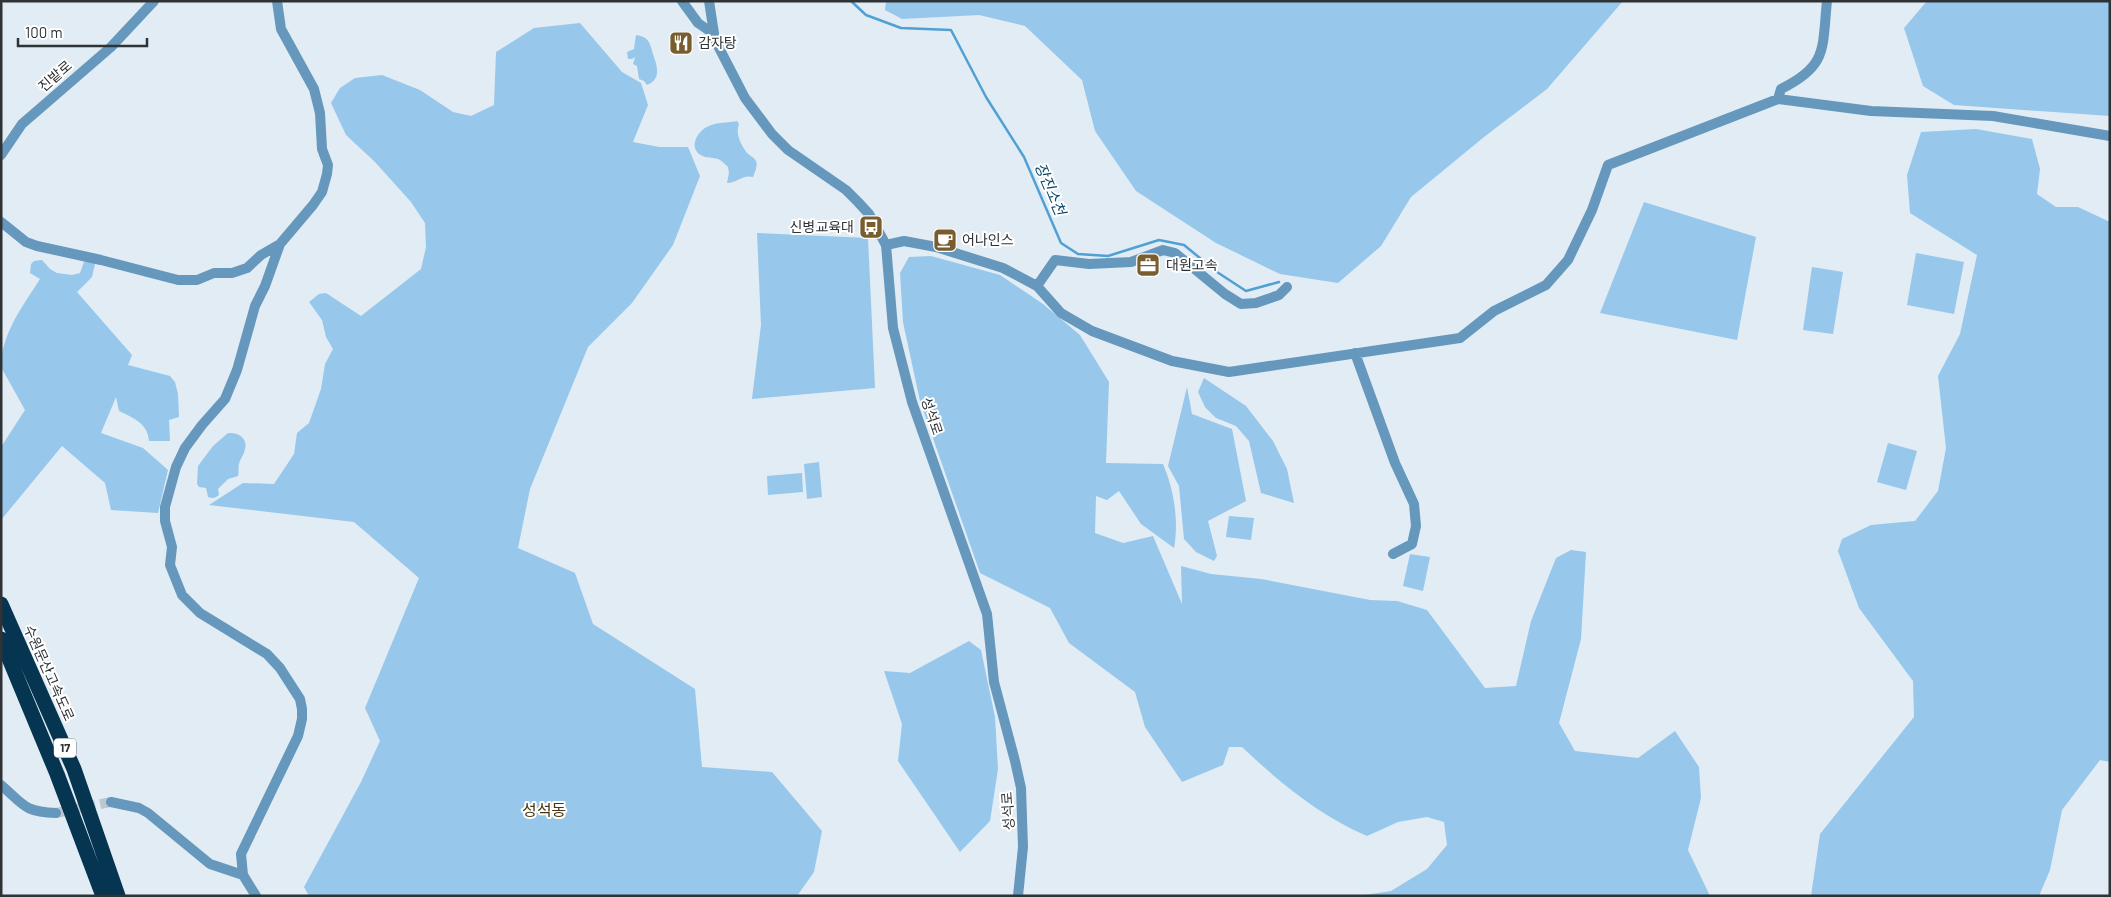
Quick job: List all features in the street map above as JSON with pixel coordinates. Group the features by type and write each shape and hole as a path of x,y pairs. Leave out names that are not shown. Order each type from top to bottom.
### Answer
{"highway":[{"name":"수원문산고속도로","path":"1,604 74,769 118,896"},
{"name":"17","path":"1,639 57,774 103,896"}],"street":[{"name":"진밭로","path":"1,155 22,124 111,47 154,1"},
{"path":"1,222 26,242 37,246 178,280 197,280 214,273 232,273 247,268 261,255 280,244 313,206 322,192 328,165 322,149 320,113 314,88 281,29 277,1"},
{"path":"682,1 698,23 714,34"},
{"name":"성석로","path":"709,1 714,34 723,57 745,98 772,134 788,150 846,190 858,202 869,214 886,244 893,328 912,402 987,614 994,682 1021,788 1023,846 1018,896"},
{"path":"1778,99 1781,89 1810,72 1818,60 1822,45 1827,1"},
{"path":"886,244 904,242 954,251 1004,268 1037,286 1061,313 1092,331 1172,360 1229,372 1460,338 1494,311 1546,284 1568,260 1592,210 1608,165 1778,99 1871,111 1993,116 2110,136"},
{"path":"256,896 243,875 241,854 298,736 302,719 302,708 300,700 280,668 267,654 200,613 182,595 170,565 172,547 165,520 165,507 172,479 185,448 225,399 237,370 256,306 280,244"},
{"path":"1037,286 1055,260 1089,264 1131,262 1163,250 1174,253 1225,294 1241,304 1256,303 1279,294 1287,287"},
{"path":"1355,353 1388,445 1414,504 1416,526 1412,544 1392,554"},
{"path":"1,785 28,810 56,814"},
{"path":"111,802 139,808 148,813 204,860 243,875"}],"shaded area":[{"path":"886,1 1623,1 1547,89 1484,137 1411,197 1381,246 1338,283 1280,274 1216,243 1136,191 1095,131 1082,80 1025,26 979,15 902,19 885,10"},
{"path":"1927,1 2110,1 2110,116 1954,105 1923,86 1904,28"},
{"path":"580,23 622,72 641,83 648,105 633,142 659,147 688,147 700,176 673,245 632,303 588,347 530,489 518,548 575,573 593,624 695,689 702,767 772,772 822,831 814,872 797,896 309,896 304,887 361,782 380,741 365,708 419,578 354,522 209,505 243,483 274,484 294,454 297,433 309,423 321,389 325,364 333,349 326,337 322,320 309,302 319,294 326,293 361,316 421,269 426,247 425,223 411,202 375,162 346,135 331,103 340,88 355,78 382,75 420,90 453,112 471,116 494,105 496,52 534,28"},
{"path":"636,35 644,37 648,41 656,63 657,76 647,85 639,79 637,66 633,64 635,57 628,59 627,52 634,49"},
{"path":"737,121 739,124 738,135 741,143 747,153 757,163 753,177 749,176 727,183 728,167 715,158 699,154 696,151 695,143 698,135 705,128 715,124"},
{"path":"1976,129 2032,139 2040,169 2037,194 2056,207 2078,207 2110,222 2110,762 2100,760 2062,810 2050,870 2039,896 1811,896 1820,834 1914,717 1913,681 1859,608 1838,551 1842,539 1871,525 1915,521 1938,491 1946,448 1938,376 1960,334 1977,255 1910,213 1907,175 1921,132"},
{"path":"1644,202 1756,237 1737,340 1600,313"},
{"path":"757,233 868,238 875,388 752,399 761,325"},
{"path":"1916,253 1964,262 1954,314 1907,305"},
{"path":"931,256 1000,275 1043,304 1080,335 1109,382 1106,463 1163,464 1173,495 1176,516 1174,548 1141,524 1119,491 1107,500 1096,496 1095,533 1123,543 1153,536 1182,604 1181,566 1211,574 1261,579 1370,600 1397,601 1427,610 1485,688 1516,686 1531,621 1556,558 1571,550 1586,552 1581,639 1559,723 1575,751 1638,758 1675,731 1699,767 1701,798 1688,850 1710,896 1358,896 1391,891 1427,869 1447,845 1444,822 1427,817 1398,822 1367,836 1333,819 1301,797 1242,747 1229,747 1223,765 1182,782 1145,727 1135,692 1069,643 1050,608 980,573 920,401 903,322 900,273 909,257"},
{"path":"85,259 98,262 95,264 92,277 77,292 132,355 128,365 170,376 175,382 178,394 179,417 169,420 170,441 149,441 143,425 119,411 116,397 101,433 143,448 168,470 158,513 111,510 105,483 62,446 1,520 1,447 25,410 1,367 5,343 20,310 40,279 30,273 31,264 34,261 42,260 50,269 57,273 72,275 80,273"},
{"path":"1812,267 1843,272 1833,334 1803,330"},
{"path":"1204,378 1246,406 1273,441 1287,469 1294,503 1261,493 1249,441 1236,426 1216,418 1205,407 1198,392"},
{"path":"1187,387 1192,414 1232,429 1246,501 1208,521 1217,556 1214,561 1196,552 1184,539 1179,486 1168,466"},
{"path":"228,433 241,436 246,445 239,464 238,476 228,479 218,489 219,495 210,498 206,488 199,487 197,484 198,466 213,446"},
{"path":"1888,443 1917,451 1906,490 1877,482"},
{"path":"819,462 822,497 807,499 804,464"},
{"path":"802,473 803,492 768,495 767,476"},
{"path":"1229,516 1254,518 1251,540 1226,537"},
{"path":"1410,554 1430,557 1423,591 1403,586"},
{"path":"969,641 981,650 995,717 998,769 990,821 960,852 898,761 902,724 884,671 910,673"}],"waterway":[{"name":"장진소천","path":"851,1 866,15 901,28 951,30 986,97 1024,157 1061,243 1078,254 1108,256 1159,240 1184,245 1217,272 1246,291 1279,282"}],"tunnel":[{"path":"56,813 111,802"}],"place":[{"name":"감자탕","path":"681,43"},
{"name":"신병교육대","path":"871,227"},
{"name":"어나인스","path":"945,240"},
{"name":"대원고속","path":"1148,265"}],"district":[{"name":"성석동","path":"544,810"}]}
